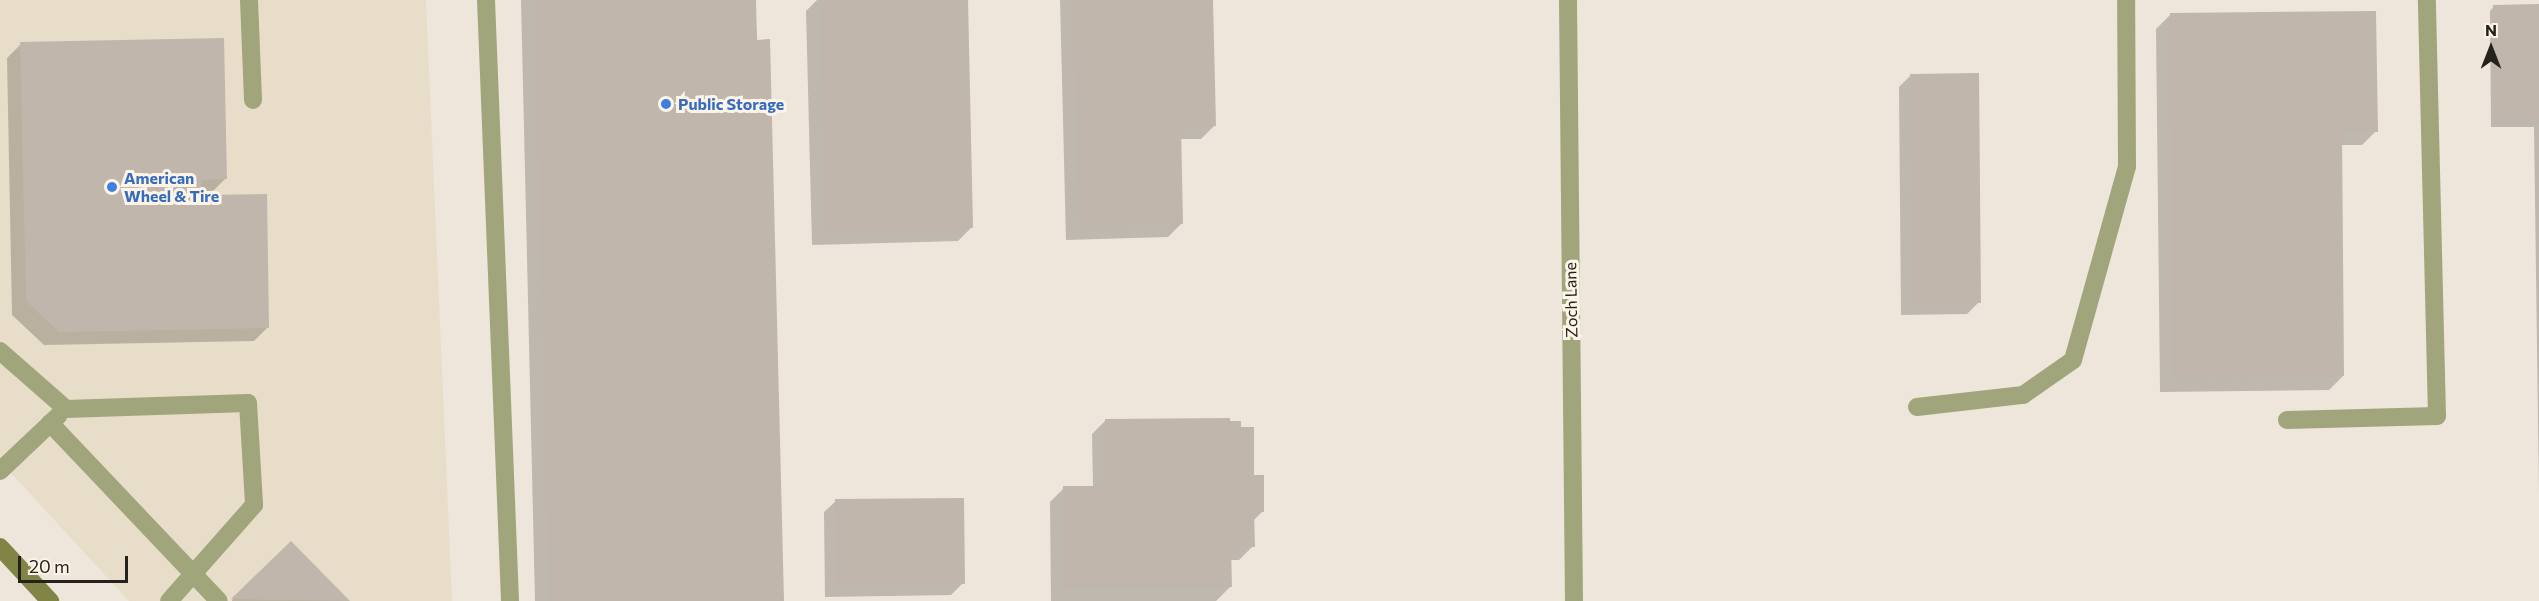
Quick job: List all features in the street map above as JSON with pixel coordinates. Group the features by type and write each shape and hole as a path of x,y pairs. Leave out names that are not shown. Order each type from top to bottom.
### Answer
{"main road":[{"path":"0,547 50,601"}],"street":[{"path":"249,0 252,100"},
{"path":"486,0 510,601"},
{"name":"Zoch Lane","path":"1568,0 1574,601"},
{"path":"1917,407 2023,395 2073,360 2127,166 2126,0"},
{"path":"2287,420 2437,416 2427,0"},
{"path":"0,351 66,409"},
{"path":"0,471 66,409 248,403 254,505 169,601"},
{"path":"50,423 219,601"}],"shaded area":[{"path":"0,0 426,0 452,601 129,601 0,461"}],"building":[{"path":"535,0 756,0 757,40 770,39 784,601 549,601"},
{"path":"820,0 968,0 973,228 825,231"},
{"path":"1073,0 1213,0 1216,126 1181,126 1183,224 1079,226"},
{"path":"2539,4 2539,124 2495,124 2493,5"},
{"path":"2376,11 2378,132 2342,132 2344,376 2173,378 2170,13"},
{"name":"American Wheel & Tire","path":"224,38 227,179 201,180 201,195 267,194 269,328 59,332 26,301 20,42"},
{"path":"1979,73 1981,303 1912,304 1910,74"},
{"path":"1230,418 1230,421 1241,421 1241,427 1254,427 1254,475 1264,475 1264,512 1254,512 1255,547 1231,547 1232,587 1064,588 1063,486 1106,486 1105,419"},
{"path":"964,498 965,584 836,585 835,499"},
{"path":"291,541 350,601 231,599"}],"place":[{"name":"Public Storage","path":"666,104"},
{"name":"American Wheel & Tire","path":"112,187"}]}
